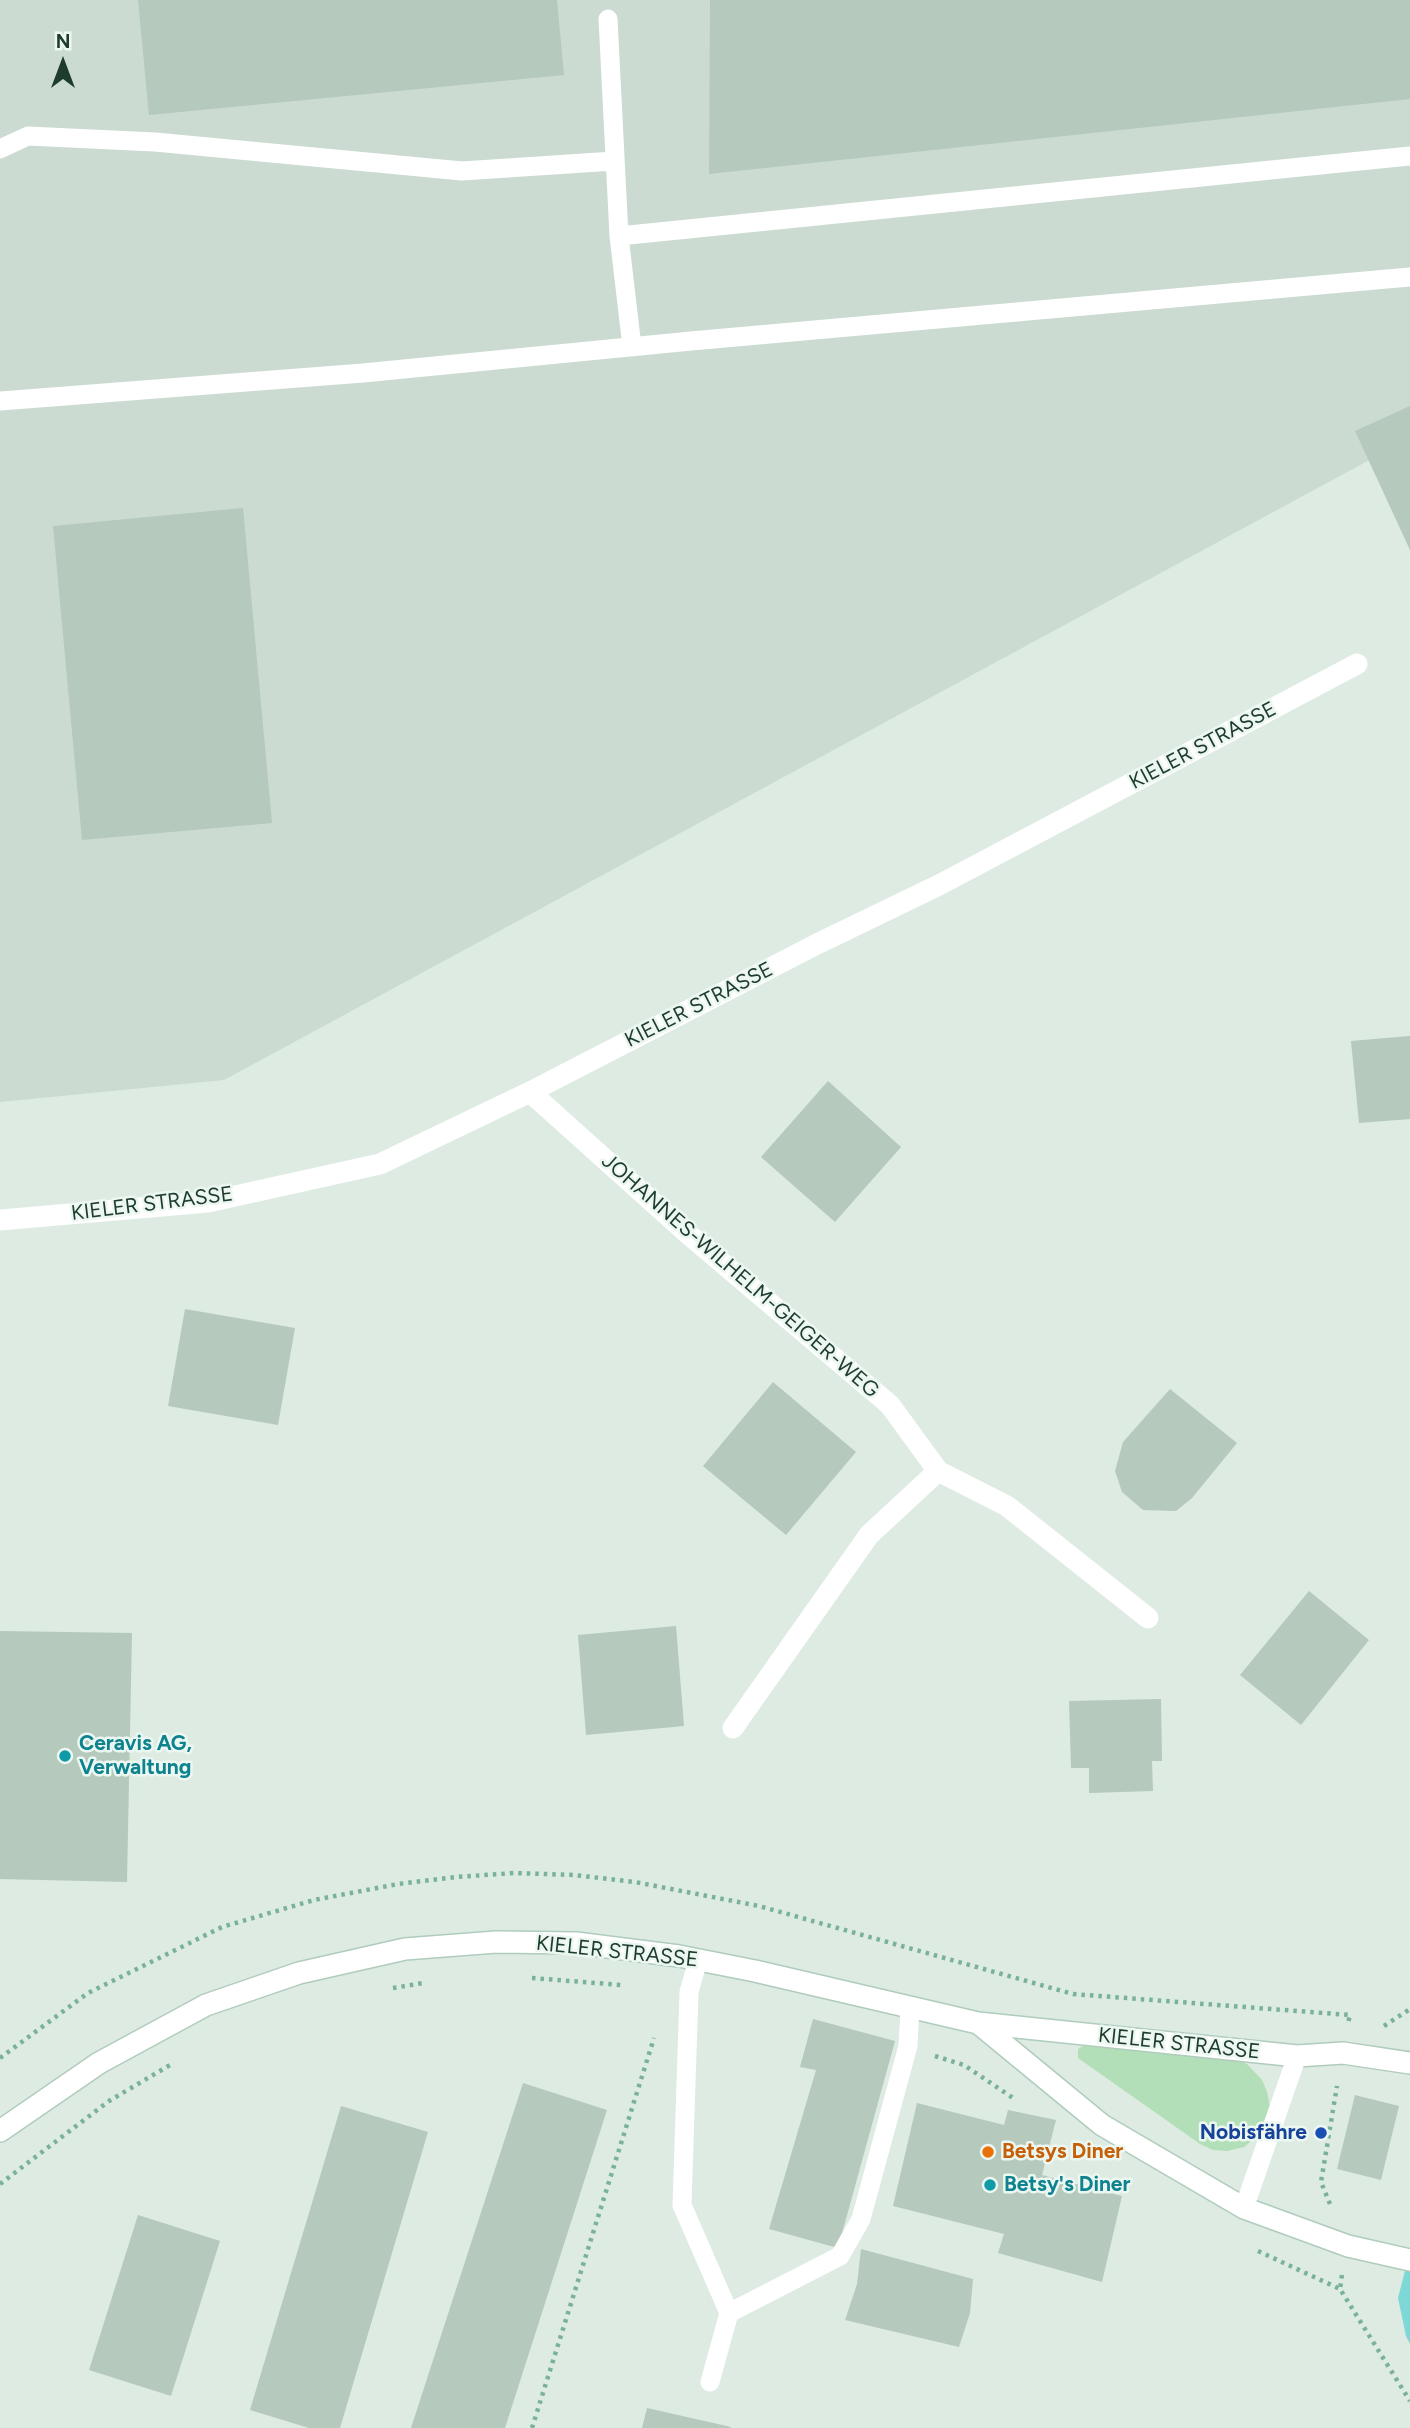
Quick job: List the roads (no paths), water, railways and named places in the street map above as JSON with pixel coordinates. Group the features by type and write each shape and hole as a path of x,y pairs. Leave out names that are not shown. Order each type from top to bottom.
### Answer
{"street":[{"name":"KIELER STRASSE","path":"0,1220 208,1202 380,1164 530,1093 817,944 939,885 1357,664"},
{"name":"JOHANNES-WILHELM-GEIGER-WEG","path":"530,1093 687,1233 890,1405 938,1471 1007,1506 1148,1618"},
{"path":"733,1727 869,1535 938,1471"},
{"name":"KIELER STRASSE","path":"0,2131 99,2063 206,2005 299,1973 405,1949 496,1942 576,1943 698,1960 978,2023 1297,2056 1343,2053 1410,2063"},
{"name":"KIELER STRASSE","path":"978,2023 1102,2125 1244,2208 1357,2249 1410,2260"}],"lane":[{"path":"608,19 619,236 632,347"},
{"path":"0,149 28,136 155,142 463,171 614,161"},
{"path":"619,236 1410,156"},
{"path":"0,401 363,373 1410,277"},
{"path":"698,1960 689,1992 682,2205 729,2313 710,2382"},
{"path":"729,2313 840,2256 861,2219 908,2046 909,2007"},
{"path":"1244,2208 1297,2056"}],"water":[{"path":"1410,2251 1410,2344 1398,2298"}],"place":[{"name":"Ceravis AG, Verwaltung","path":"65,1756"},
{"name":"Nobisfähre","path":"1321,2133"},
{"name":"Betsys Diner","path":"988,2152"},
{"name":"Betsy's Diner","path":"990,2185"}]}
